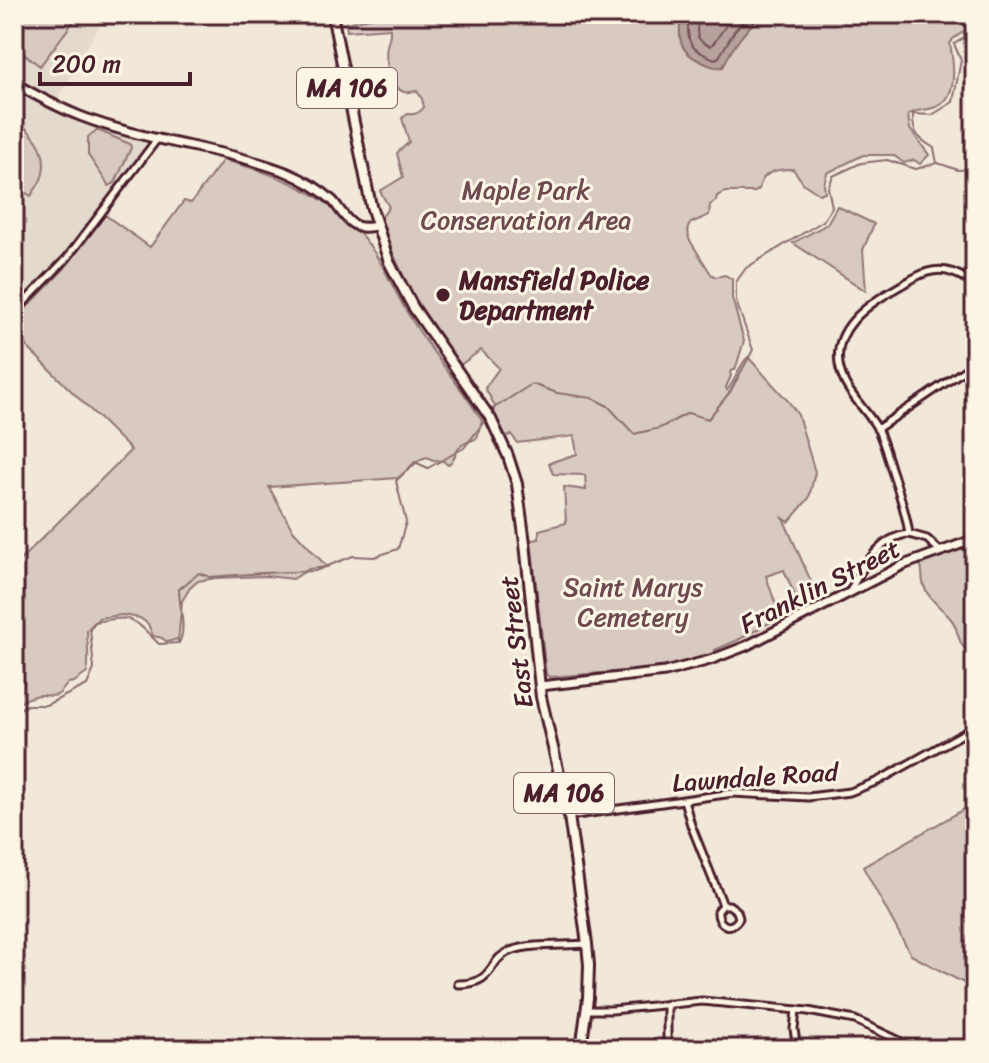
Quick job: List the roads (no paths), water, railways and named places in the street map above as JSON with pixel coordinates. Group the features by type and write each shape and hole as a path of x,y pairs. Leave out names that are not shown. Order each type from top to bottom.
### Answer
{"main road":[{"name":"MA 106","path":"332,14 377,226"},
{"name":"East Street","path":"377,226 389,262 419,316 489,415 508,456 519,496 540,686 569,816 587,944 589,977 581,1049"}],"street":[{"path":"14,83 80,116 289,173 330,199 353,224 377,226"},
{"path":"14,313 67,258 158,138"},
{"path":"909,534 907,517 877,429 844,381 840,341 856,316 930,270 954,273 975,286"},
{"path":"877,429 975,363"},
{"path":"849,594 865,565 883,545 898,536 909,534 927,539 940,551"},
{"name":"Franklin Street","path":"540,686 665,672 695,665 734,651 903,565 975,539"},
{"name":"Lawndale Road","path":"569,816 733,793 808,797 850,792 878,781 975,727"},
{"path":"684,800 723,905"},
{"path":"723,905 737,911 739,918 735,924 723,925 718,919 718,911 723,905"},
{"path":"458,984 477,982 492,970 505,953 517,949 587,944"},
{"path":"587,1010 716,1001 833,1014 855,1020 917,1049"},
{"path":"667,1004 667,1049"},
{"path":"796,1010 794,1035 797,1049"}],"water":[{"path":"681,14 762,14 720,67 695,59 685,50 680,38"}],"waterway":[{"path":"937,163 934,148 920,139 915,131 913,114 932,115 953,102 961,60 954,44 975,31"},
{"path":"491,413 532,384 557,393 592,398 608,406 634,434 660,428 688,413 708,419 730,392 753,350 736,301 736,282 746,268 823,221 832,207 828,188 833,176 861,163 887,160 916,169 937,163"},
{"path":"938,163 958,170 975,169"},
{"path":"14,712 27,705 46,705 87,685 94,669 90,629 95,622 132,620 159,644 179,643 183,624 179,589 199,573 210,577 315,571 353,556 374,557 398,549 406,522 396,481 415,462 428,468 464,448 487,418"}],"place":[{"name":"Mansfield Police Department","path":"443,295"}],"park label":[{"name":"Maple Park Conservation Area","path":"526,205"},
{"name":"Saint Marys Cemetery","path":"633,602"}]}
